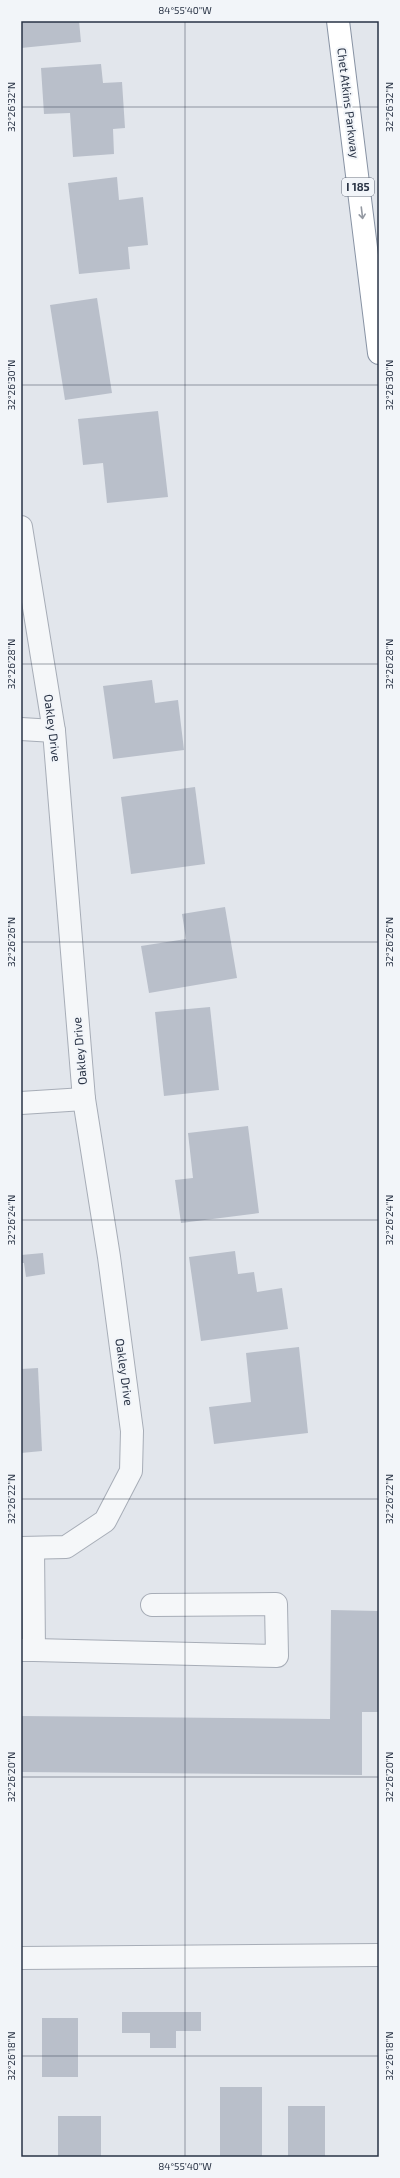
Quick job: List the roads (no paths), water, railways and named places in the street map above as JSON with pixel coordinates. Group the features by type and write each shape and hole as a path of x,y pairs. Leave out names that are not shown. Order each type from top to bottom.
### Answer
{"highway":[{"name":"Chet Atkins Parkway","path":"338,21 379,353"}],"street":[{"name":"Oakley Drive","path":"21,527 54,731 84,1099 109,1256 132,1431 131,1471 105,1521 66,1547 27,1548"},
{"path":"21,728 54,731"},
{"path":"21,1103 84,1099"},
{"path":"27,1548 28,1650 277,1656 276,1604 152,1605"},
{"path":"21,1958 379,1955"}]}
